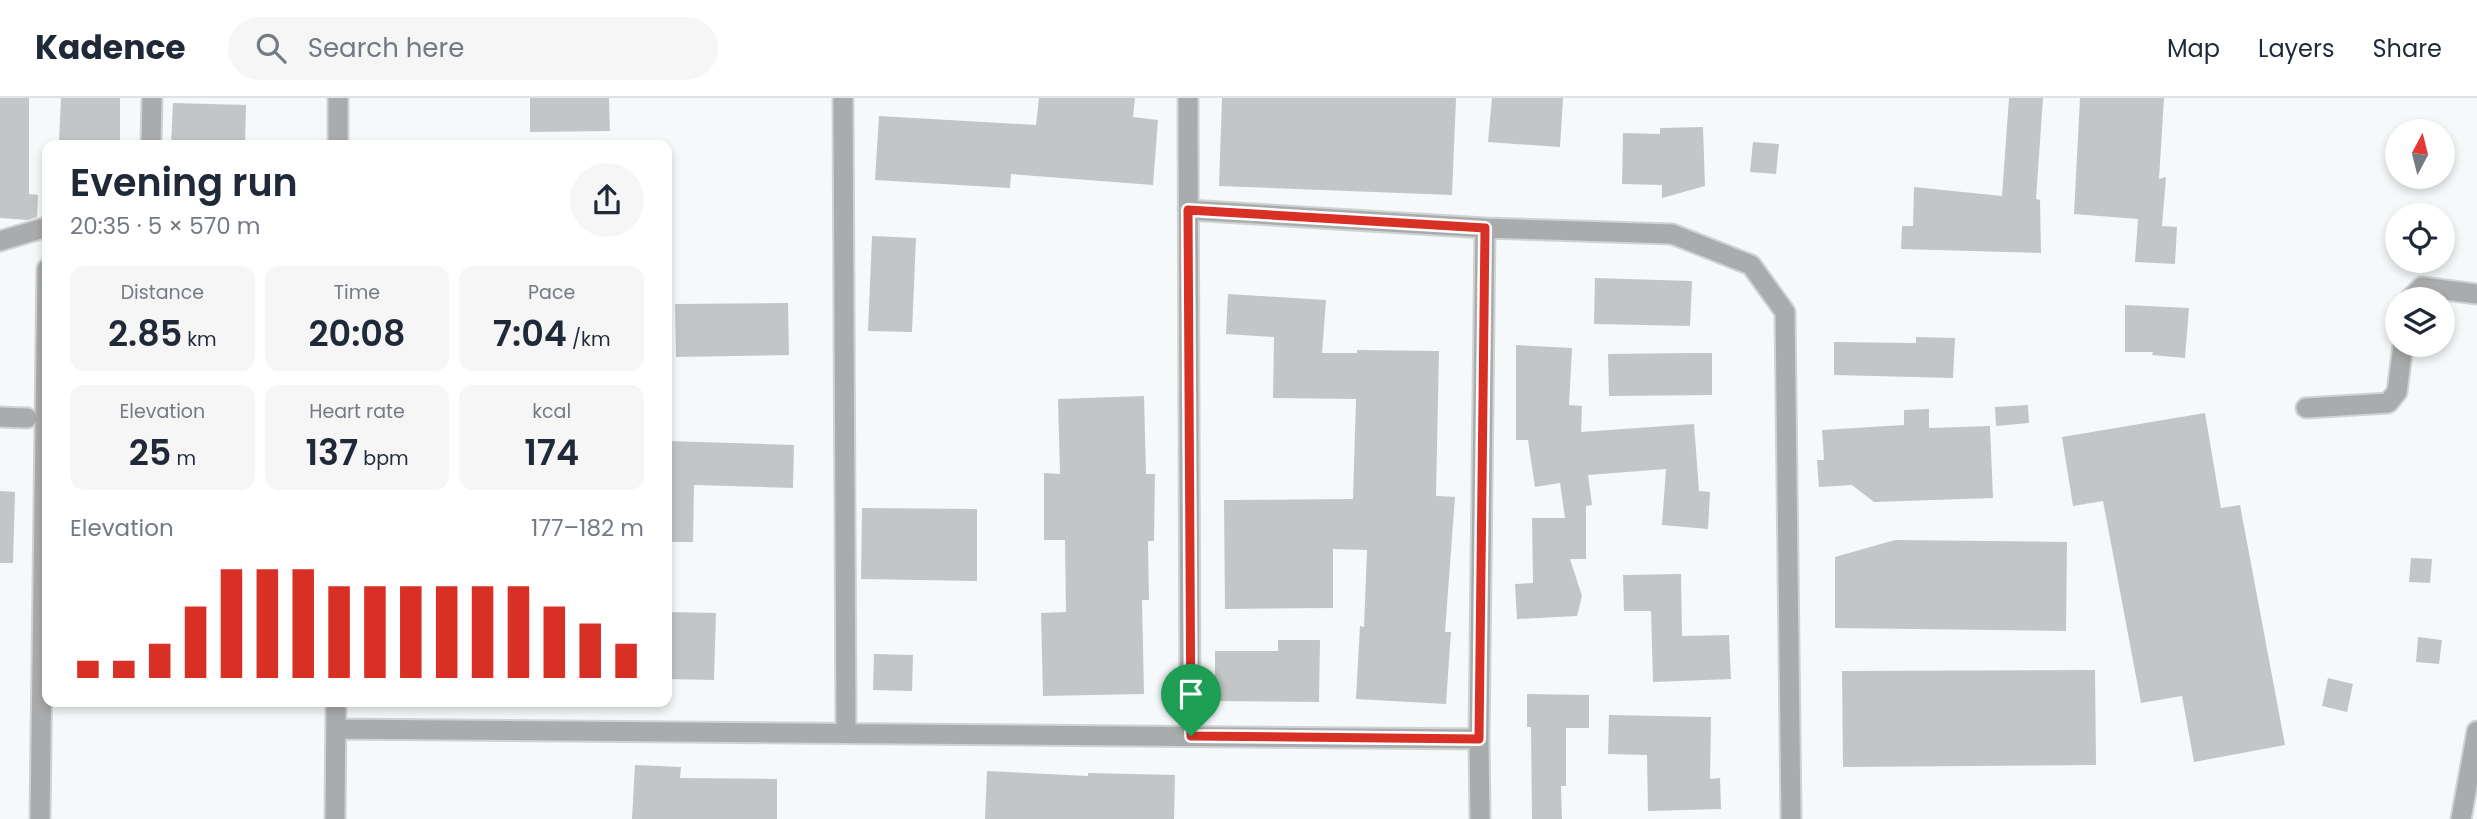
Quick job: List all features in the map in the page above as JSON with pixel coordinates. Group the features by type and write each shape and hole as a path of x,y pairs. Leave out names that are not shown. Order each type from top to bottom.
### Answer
{"street":[{"path":"151,140 152,98"},
{"path":"338,98 338,140"},
{"path":"843,98 846,733"},
{"path":"1188,98 1191,736"},
{"path":"1188,210 1485,228 1672,233 1751,265 1785,312 1791,819"},
{"path":"0,241 42,228"},
{"path":"1480,819 1485,228"},
{"path":"2455,291 2477,294"},
{"path":"2306,408 2388,403 2397,392 2401,357"},
{"path":"0,417 27,418"},
{"path":"40,819 42,662"},
{"path":"335,819 336,707"},
{"path":"336,729 1479,739"},
{"path":"2461,819 2477,731"}],"building":[{"path":"0,98 29,98 29,194 38,195 37,217 28,220 0,218"},
{"path":"61,98 120,98 120,140 59,140"},
{"path":"530,98 609,98 610,131 530,132"},
{"path":"1039,98 1135,98 1133,117 1158,120 1153,185 1011,174 1010,188 875,180 879,116 1036,125"},
{"path":"1222,98 1456,98 1452,195 1219,186"},
{"path":"1492,98 1563,98 1560,147 1488,142"},
{"path":"2009,98 2043,98 2036,199 2040,200 2041,253 1901,249 1902,226 1913,226 1914,187 2002,196"},
{"path":"2080,98 2164,98 2159,179 2166,177 2162,226 2177,227 2175,264 2135,262 2138,219 2074,214"},
{"path":"173,103 246,105 245,140 171,140"},
{"path":"1703,127 1705,186 1662,198 1662,185 1622,184 1623,133 1660,134 1660,128"},
{"path":"1753,142 1779,144 1776,174 1750,172"},
{"path":"872,236 916,238 912,332 868,331"},
{"path":"1595,278 1692,281 1690,326 1594,324"},
{"path":"1228,294 1326,300 1322,353 1357,353 1357,350 1439,351 1436,496 1455,497 1445,632 1451,632 1446,704 1356,699 1360,626 1364,627 1367,550 1333,549 1333,608 1225,609 1224,500 1353,499 1356,399 1273,398 1274,337 1226,334"},
{"path":"788,303 789,355 676,357 675,304"},
{"path":"2125,305 2189,308 2185,358 2152,355 2153,352 2125,352"},
{"path":"1916,337 1955,338 1953,378 1834,375 1834,342 1916,343"},
{"path":"1516,345 1572,348 1569,405 1582,406 1581,432 1694,424 1699,491 1710,492 1708,529 1662,525 1666,469 1588,475 1592,505 1586,506 1586,559 1570,559 1582,596 1577,616 1517,619 1515,584 1533,583 1532,518 1565,518 1560,483 1535,487 1528,440 1516,440"},
{"path":"1712,353 1712,395 1609,396 1608,354"},
{"path":"1144,396 1146,474 1155,474 1154,541 1148,541 1149,600 1142,600 1144,694 1043,696 1041,613 1066,612 1065,540 1044,540 1044,473 1060,474 1058,399"},
{"path":"2028,405 2029,423 1996,426 1995,407"},
{"path":"1929,409 1929,428 1990,426 1993,498 1874,502 1852,485 1819,487 1817,460 1824,460 1822,430 1904,425 1904,410"},
{"path":"2205,413 2221,508 2240,505 2285,745 2194,762 2182,696 2141,703 2103,501 2073,506 2062,437"},
{"path":"672,441 794,445 793,488 694,485 693,542 672,542"},
{"path":"0,491 15,492 13,563 0,563"},
{"path":"862,508 977,509 977,581 861,579"},
{"path":"1895,540 2067,542 2066,631 1835,628 1835,557"},
{"path":"2411,558 2432,559 2430,583 2409,582"},
{"path":"1681,574 1682,636 1729,635 1731,679 1653,682 1651,611 1624,611 1623,575"},
{"path":"672,612 716,613 714,680 672,679"},
{"path":"2418,637 2442,640 2439,664 2416,662"},
{"path":"1278,640 1320,640 1319,702 1215,701 1215,651 1278,651"},
{"path":"874,654 913,655 912,691 873,690"},
{"path":"2095,670 2096,765 1843,767 1842,671"},
{"path":"2328,678 2353,684 2347,712 2322,706"},
{"path":"1527,694 1589,695 1589,728 1566,728 1566,786 1561,786 1562,819 1532,819 1531,727 1527,727"},
{"path":"1609,715 1711,717 1710,779 1720,778 1721,809 1648,811 1647,755 1608,754"},
{"path":"635,765 681,767 680,778 777,779 777,819 632,819"},
{"path":"987,771 1088,776 1088,773 1175,775 1174,819 985,819"}],"route":[{"path":"1188,210 1485,228 1479,739 1191,736 1188,210"}]}
